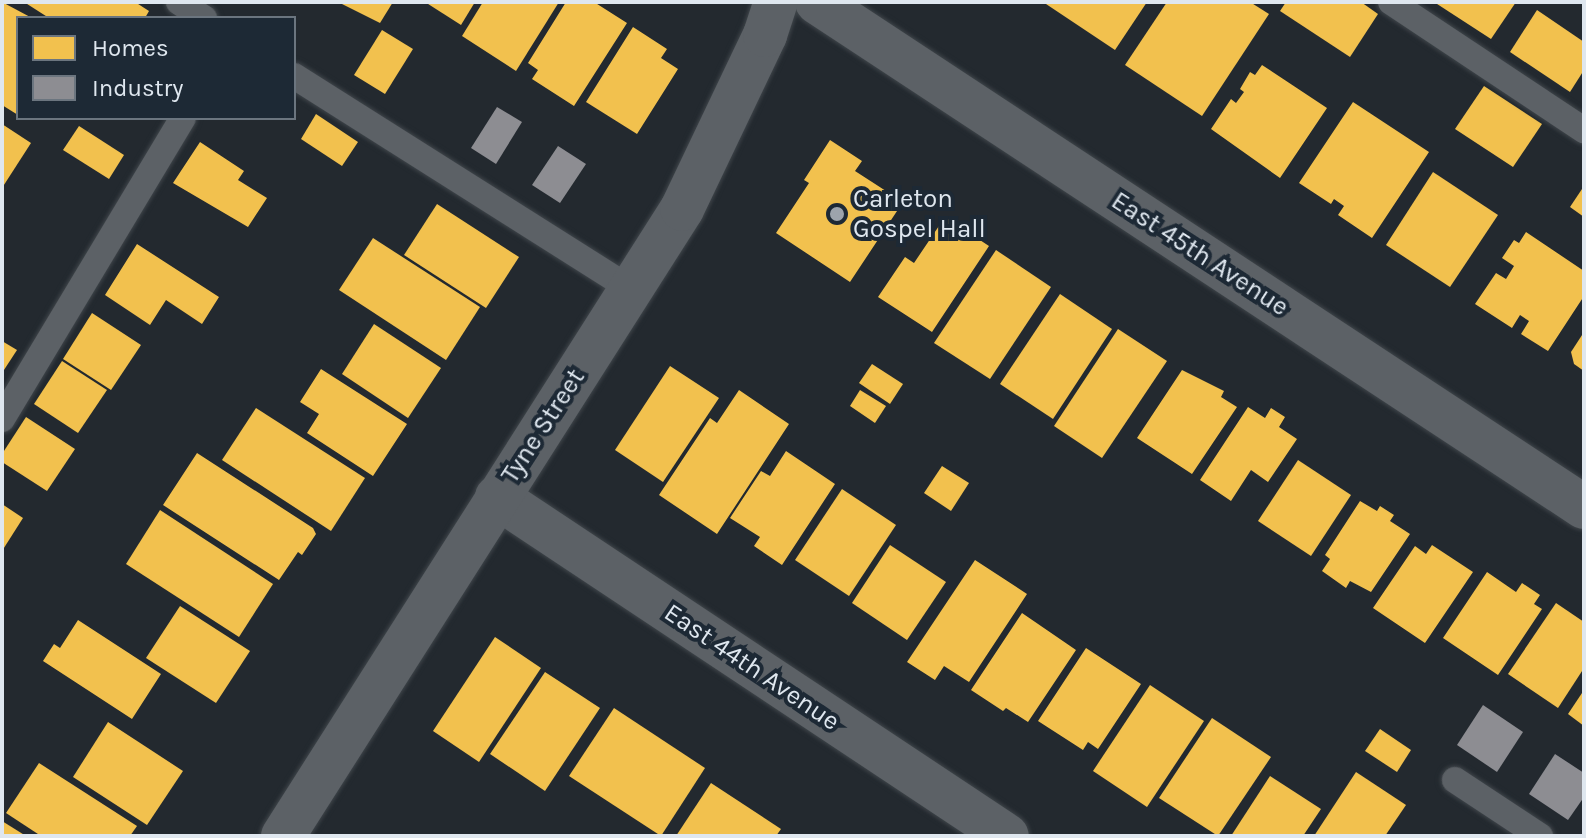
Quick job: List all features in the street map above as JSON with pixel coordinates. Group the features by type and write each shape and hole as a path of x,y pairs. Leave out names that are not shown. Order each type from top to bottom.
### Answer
{"street":[{"name":"Tyne Street","path":"283,836 682,209 765,35 776,2"},
{"name":"East 45th Avenue","path":"817,2 1584,507"},
{"name":"East 44th Avenue","path":"497,497 1007,836"}],"lane":[{"path":"179,2 201,16"},
{"path":"1391,2 1584,130"},
{"path":"296,77 632,290"},
{"path":"2,419 182,120"},
{"path":"1455,780 1540,836"}],"building: Homes":[{"path":"2,2 28,16 16,16 16,114 2,105"},
{"path":"24,2 135,2 149,11 146,16 46,16"},
{"path":"338,2 393,2 380,23"},
{"path":"425,2 475,2 461,25"},
{"path":"483,2 559,2 516,71 462,36"},
{"path":"566,2 594,2 627,23 574,106 532,79 538,70 528,63"},
{"path":"1043,2 1147,2 1115,50"},
{"path":"1167,2 1250,2 1269,14 1202,116 1125,65"},
{"path":"1286,2 1361,2 1378,14 1350,57 1280,11"},
{"path":"1434,2 1516,2 1491,39"},
{"path":"1537,10 1584,42 1584,70 1570,92 1510,52"},
{"path":"633,27 667,49 661,58 678,69 637,134 586,102"},
{"path":"382,30 413,49 385,94 354,75"},
{"path":"1262,65 1327,108 1280,178 1211,129 1231,99 1236,103 1244,92 1240,89 1250,72 1255,75"},
{"path":"1484,86 1542,124 1513,167 1455,129"},
{"path":"1353,102 1429,152 1372,238 1338,215 1344,206 1334,199 1331,204 1299,183"},
{"path":"316,114 358,142 342,166 301,139"},
{"path":"2,124 31,143 2,188"},
{"path":"79,126 124,155 109,179 63,150"},
{"path":"830,140 862,161 855,171 903,202 850,282 776,233 809,183 804,180"},
{"path":"200,142 244,171 238,180 267,198 248,227 173,183"},
{"path":"1433,172 1498,215 1450,287 1386,245"},
{"path":"1584,186 1584,217 1570,207"},
{"path":"437,204 519,257 486,308 404,255"},
{"path":"945,217 989,246 932,332 878,297 905,257 914,263"},
{"path":"1526,232 1584,271 1584,296 1548,351 1521,334 1529,321 1520,315 1512,328 1475,304 1496,273 1506,279 1514,266 1502,258 1514,240 1519,243"},
{"path":"373,238 480,307 446,360 339,290"},
{"path":"137,244 219,297 202,324 166,300 150,325 105,295"},
{"path":"996,250 1051,287 990,379 934,343"},
{"path":"1060,294 1112,329 1053,419 1000,384"},
{"path":"92,313 141,345 111,390 63,359"},
{"path":"374,324 441,368 408,418 342,374"},
{"path":"1118,329 1167,361 1102,458 1054,426"},
{"path":"1584,332 1584,371 1574,364 1571,352"},
{"path":"2,341 17,350 2,373"},
{"path":"62,361 107,390 78,433 34,404"},
{"path":"872,364 903,384 890,404 859,383"},
{"path":"670,366 719,398 663,482 615,450"},
{"path":"321,369 407,424 373,476 307,433 319,414 300,402"},
{"path":"1182,370 1224,391 1221,397 1237,407 1192,474 1137,438"},
{"path":"739,390 789,424 717,534 659,495 710,418 717,423"},
{"path":"860,390 886,406 875,423 850,406"},
{"path":"1248,407 1265,418 1271,408 1285,417 1279,427 1297,439 1268,482 1251,470 1231,501 1200,480"},
{"path":"256,408 365,478 331,531 222,460"},
{"path":"26,417 75,449 47,491 2,462 2,454"},
{"path":"786,451 835,484 782,565 754,546 760,537 730,518 761,471 770,476"},
{"path":"197,453 313,528 316,534 302,555 298,552 279,580 163,505"},
{"path":"1298,460 1351,495 1311,556 1258,521"},
{"path":"942,466 969,483 951,511 924,493"},
{"path":"842,489 896,525 849,596 795,560"},
{"path":"1360,501 1377,511 1380,506 1394,515 1390,521 1410,534 1371,592 1350,581 1346,588 1322,571 1330,559 1325,555"},
{"path":"2,504 23,518 2,551"},
{"path":"160,510 273,584 239,637 126,564"},
{"path":"890,545 946,582 907,640 852,603"},
{"path":"1432,545 1473,572 1425,643 1373,608 1415,546 1426,554"},
{"path":"975,560 1027,594 969,682 944,666 935,680 907,662"},
{"path":"1487,572 1516,592 1522,583 1540,595 1534,604 1542,609 1498,675 1443,638"},
{"path":"1556,603 1584,622 1584,668 1558,708 1508,674"},
{"path":"180,606 250,651 216,703 146,658"},
{"path":"1022,613 1076,650 1028,722 1006,708 1003,711 971,690"},
{"path":"78,620 161,674 132,719 43,661 54,644 60,648"},
{"path":"495,637 541,668 479,762 433,731"},
{"path":"1086,648 1141,684 1098,749 1088,742 1083,750 1038,721"},
{"path":"545,672 600,708 545,791 490,754"},
{"path":"1150,685 1204,721 1147,807 1093,771"},
{"path":"1584,690 1584,726 1568,714"},
{"path":"614,708 705,768 661,836 569,776"},
{"path":"1212,718 1271,757 1218,836 1159,798"},
{"path":"108,722 183,771 147,825 73,777"},
{"path":"1380,729 1411,750 1397,772 1365,751"},
{"path":"39,763 137,826 130,836 41,836 6,813"},
{"path":"1356,772 1406,805 1385,836 1314,836"},
{"path":"1270,776 1321,809 1303,836 1231,836"},
{"path":"711,783 781,829 776,836 676,836"},
{"path":"2,821 26,836 2,836"}],"building: Industry":[{"path":"497,107 522,122 496,164 471,148"},
{"path":"558,146 586,164 560,203 532,185"},
{"path":"1483,705 1523,732 1497,772 1457,745"},
{"path":"1555,754 1584,773 1584,797 1568,820 1529,794"}],"place":[{"name":"Carleton Gospel Hall","path":"837,214"}]}
